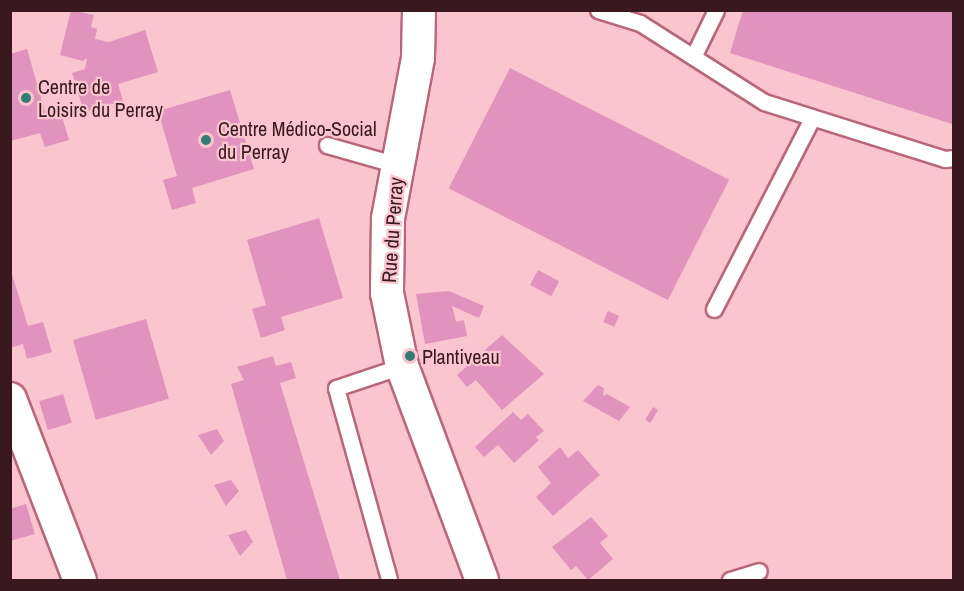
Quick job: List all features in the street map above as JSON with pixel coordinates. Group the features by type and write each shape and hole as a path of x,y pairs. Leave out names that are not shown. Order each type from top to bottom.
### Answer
{"street":[{"name":"Rue du Perray","path":"419,10 418,58 397,165 386,256 387,293 402,366 482,580"},
{"path":"10,399 80,580"}],"lane":[{"path":"598,10 640,23 764,102 945,159 954,158"},
{"path":"694,56 716,10"},
{"path":"714,309 812,118"},
{"path":"327,145 397,165"},
{"path":"389,579 336,388 402,366"},
{"path":"730,580 759,571"}],"building":[{"path":"71,10 94,15 91,27 97,29 95,39 109,42 145,30 158,72 118,84 123,101 84,112 72,73 85,69 87,58 83,61 60,55"},
{"path":"743,10 954,10 952,124 730,53"},
{"name":"Centre de Loisirs du Perray","path":"27,49 46,115 60,110 69,140 45,147 40,133 10,141 10,54"},
{"path":"510,68 729,180 668,300 449,188"},
{"name":"Centre Médico-Social du Perray","path":"230,90 254,169 192,188 196,203 172,210 163,180 177,176 158,111"},
{"path":"319,218 343,298 281,317 285,330 261,338 252,309 266,305 247,240"},
{"path":"10,268 28,326 43,322 52,352 27,359 23,344 10,348"},
{"path":"538,270 559,281 551,296 530,285"},
{"path":"449,291 484,306 479,318 452,306 456,322 464,320 467,336 425,344 416,294"},
{"path":"608,311 619,316 614,327 603,322"},
{"path":"146,319 169,399 96,420 73,340"},
{"path":"502,335 544,374 502,410 476,380 467,387 457,375"},
{"path":"273,356 276,366 291,362 296,378 280,383 340,580 287,580 231,384 244,380 237,367"},
{"path":"598,385 604,388 603,396 607,394 630,407 619,421 583,401"},
{"path":"63,394 72,423 48,430 39,401"},
{"path":"653,407 658,410 650,423 645,420"},
{"path":"513,412 521,420 528,414 544,431 536,437 539,440 514,463 498,445 484,457 475,447"},
{"path":"217,429 224,441 211,455 198,435"},
{"path":"560,447 568,458 578,450 600,475 553,516 536,497 551,483 538,467"},
{"path":"231,480 239,491 226,506 214,485"},
{"path":"26,504 35,534 10,541 10,509"},
{"path":"591,517 608,536 600,543 613,559 588,580 576,566 571,570 552,547"},
{"path":"246,530 253,542 240,556 228,535"}],"place":[{"name":"Centre de Loisirs du Perray","path":"26,98"},
{"name":"Centre Médico-Social du Perray","path":"206,140"},
{"name":"Plantiveau","path":"410,356"}]}
